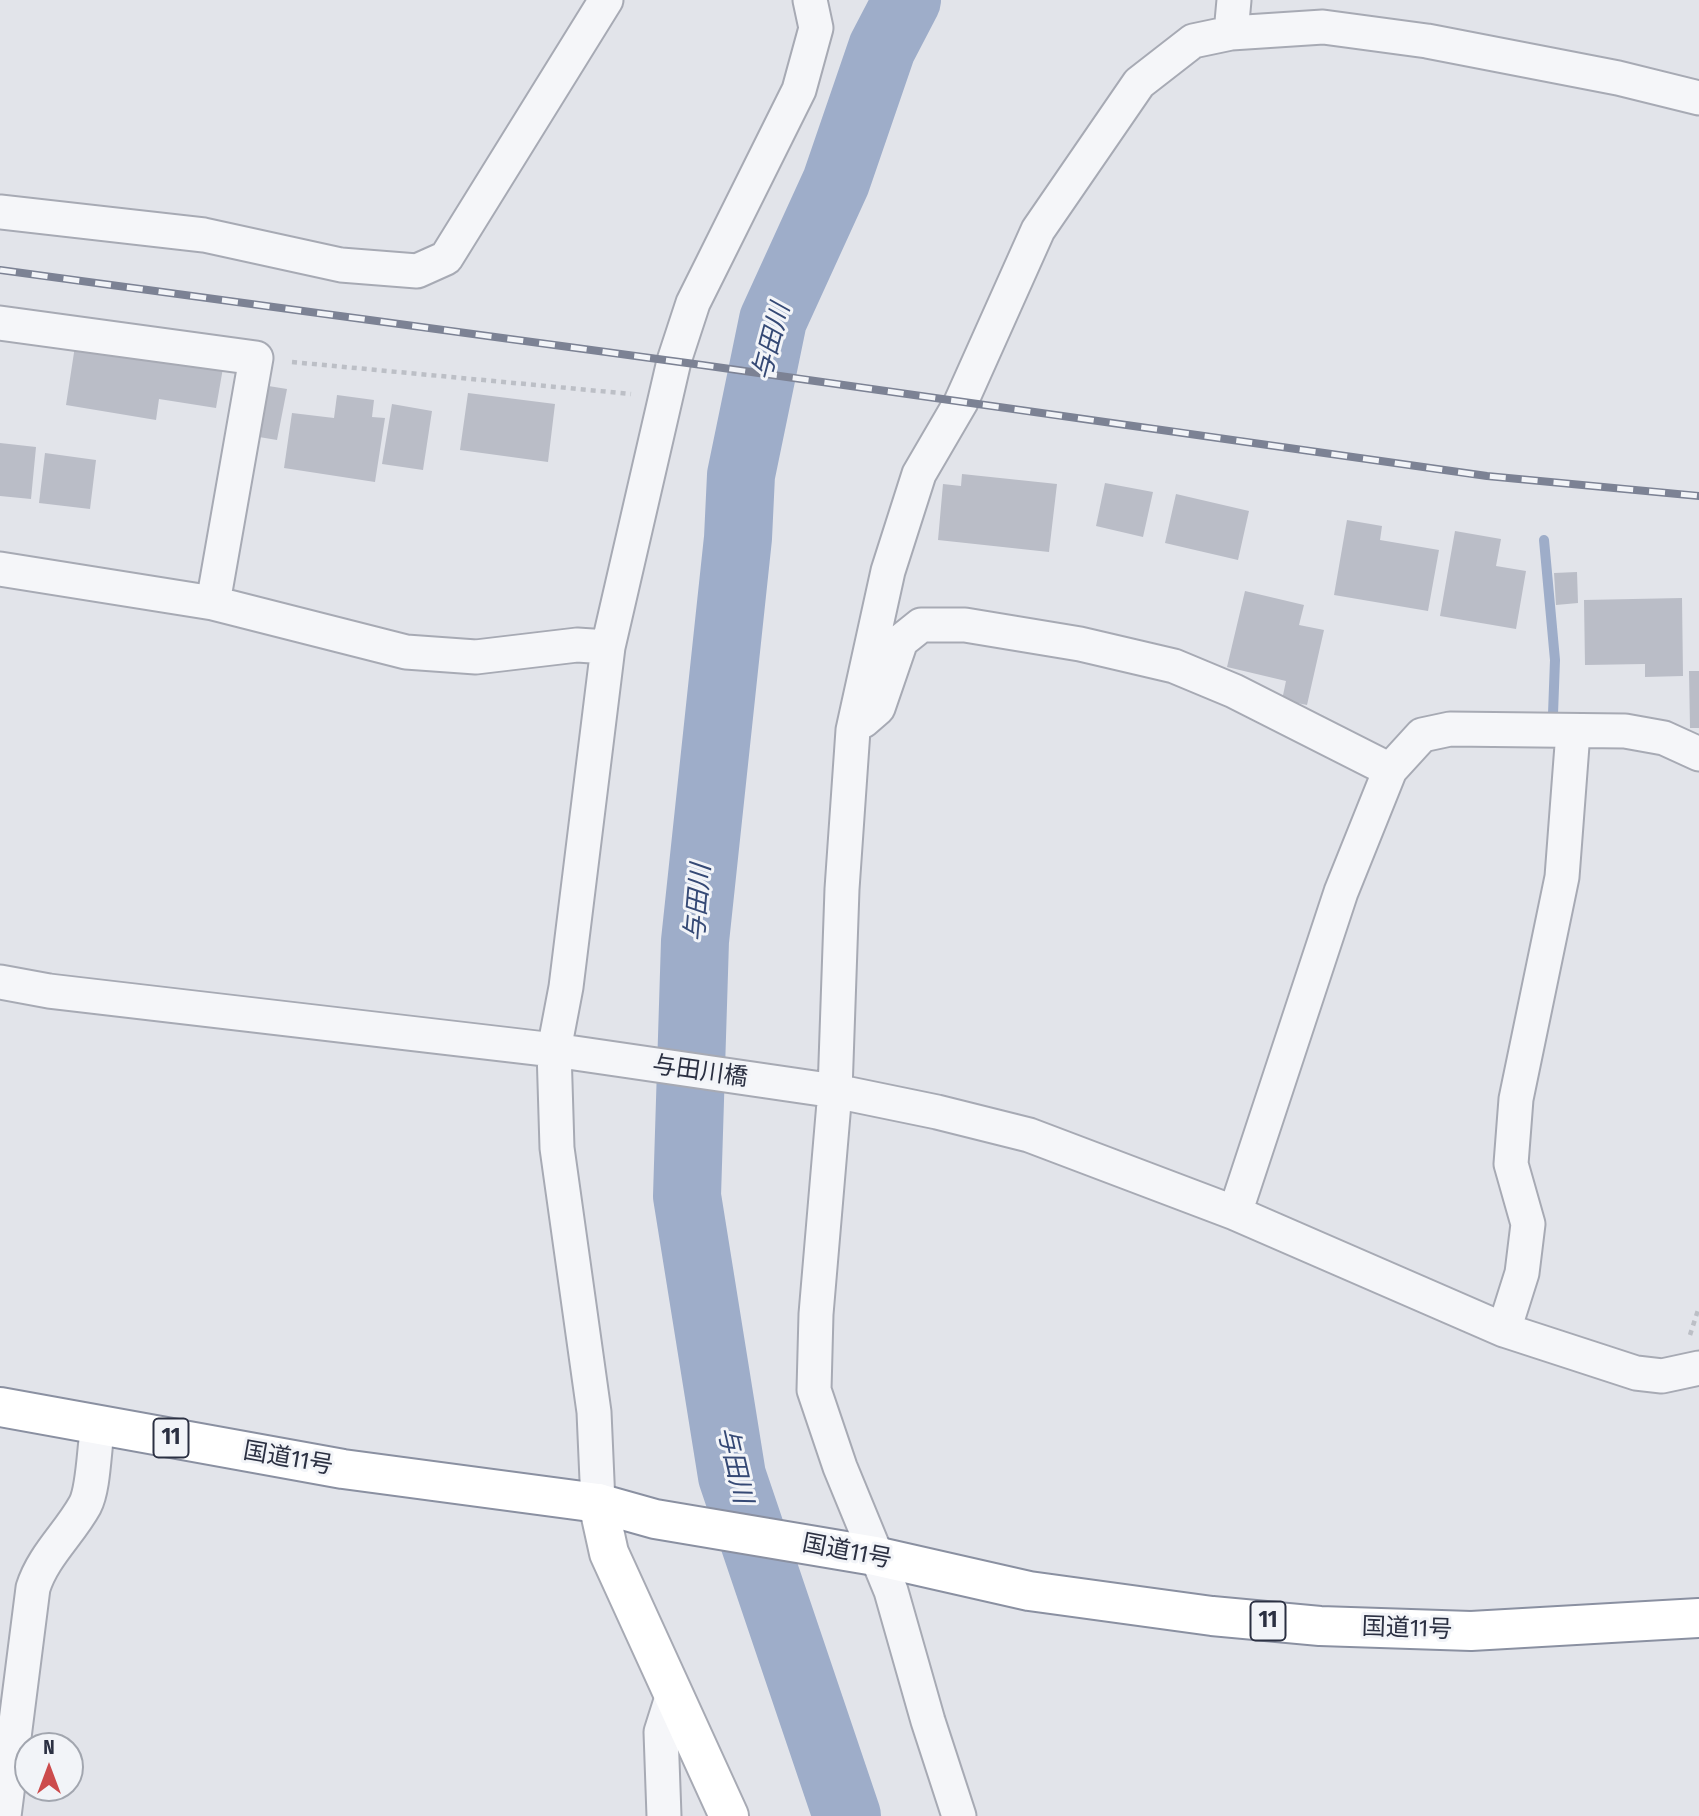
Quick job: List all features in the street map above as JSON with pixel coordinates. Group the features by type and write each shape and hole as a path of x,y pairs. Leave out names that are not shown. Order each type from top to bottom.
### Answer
{"main road":[{"name":"国道11号","path":"0,1407 343,1469 598,1503 660,1520 859,1553 1028,1591 1212,1616 1320,1626 1471,1631 1699,1618"},
{"path":"598,1503 610,1553 729,1816"}],"street":[{"path":"0,212 204,235 341,265 417,271 446,258 607,0"},
{"path":"598,1503 594,1412 557,1148 554,1050 566,987 608,647 674,361 693,303 799,90 816,28 810,0"},
{"path":"1231,33 1234,0"},
{"path":"959,1816 928,1721 891,1591 859,1553 840,1467 814,1390 824,1090 842,889 852,730 888,571 919,474 961,402 1038,230 1139,83 1193,41 1231,33 1323,27 1388,36 1618,78 1699,98"},
{"path":"0,323 256,358 213,603"},
{"path":"0,569 213,603 407,652 476,657 577,645 608,647"},
{"path":"852,730 878,708 901,641 921,625 965,625 1080,644 1174,666 1234,691 1390,770"},
{"path":"1235,1213 1341,892 1390,770 1422,735 1450,729 1625,731 1664,738 1699,754"},
{"path":"1504,1330 1522,1273 1528,1224 1511,1164 1516,1099 1562,877 1573,732"},
{"name":"与田川橋","path":"0,982 554,1050 824,1090 937,1112 1029,1135 1235,1213 1504,1330 1636,1373 1662,1376 1699,1368"},
{"path":"4,1816 33,1588 38,1572 86,1504 90,1491 97,1424"},
{"path":"664,1816 661,1731 673,1694"}],"path":[{"path":"256,358 667,398"}],"building":[{"path":"75,346 223,368 216,408 159,399 156,420 66,405"},
{"path":"256,384 287,389 277,440 247,435"},
{"path":"468,393 555,404 548,462 460,450"},
{"path":"337,395 374,400 372,417 385,418 375,482 284,468 292,413 334,418"},
{"path":"392,404 432,411 423,470 382,464"},
{"path":"0,443 36,447 31,499 0,496"},
{"path":"45,453 96,460 90,509 39,503"},
{"path":"962,474 1057,484 1049,552 938,540 943,484 961,486"},
{"path":"1105,483 1153,492 1143,537 1096,526"},
{"path":"1176,494 1249,511 1238,560 1165,543"},
{"path":"1347,520 1382,526 1380,540 1439,550 1428,611 1334,595"},
{"path":"1455,531 1501,539 1496,566 1526,571 1516,629 1440,616"},
{"path":"1577,572 1578,603 1556,605 1554,573"},
{"path":"1245,591 1304,605 1299,625 1324,630 1307,705 1282,700 1286,681 1227,667"},
{"path":"1682,598 1683,676 1645,677 1645,664 1585,665 1584,600"},
{"path":"1689,671 1699,671 1699,728 1690,728"}],"waterway":[{"name":"与田川","path":"847,1816 732,1476 687,1196 695,941 738,538 741,475 773,320 836,182 882,48 907,0"},
{"path":"1544,540 1555,660 1553,714"}],"railway":[{"path":"0,270 702,365 1487,476 1699,496"}]}
